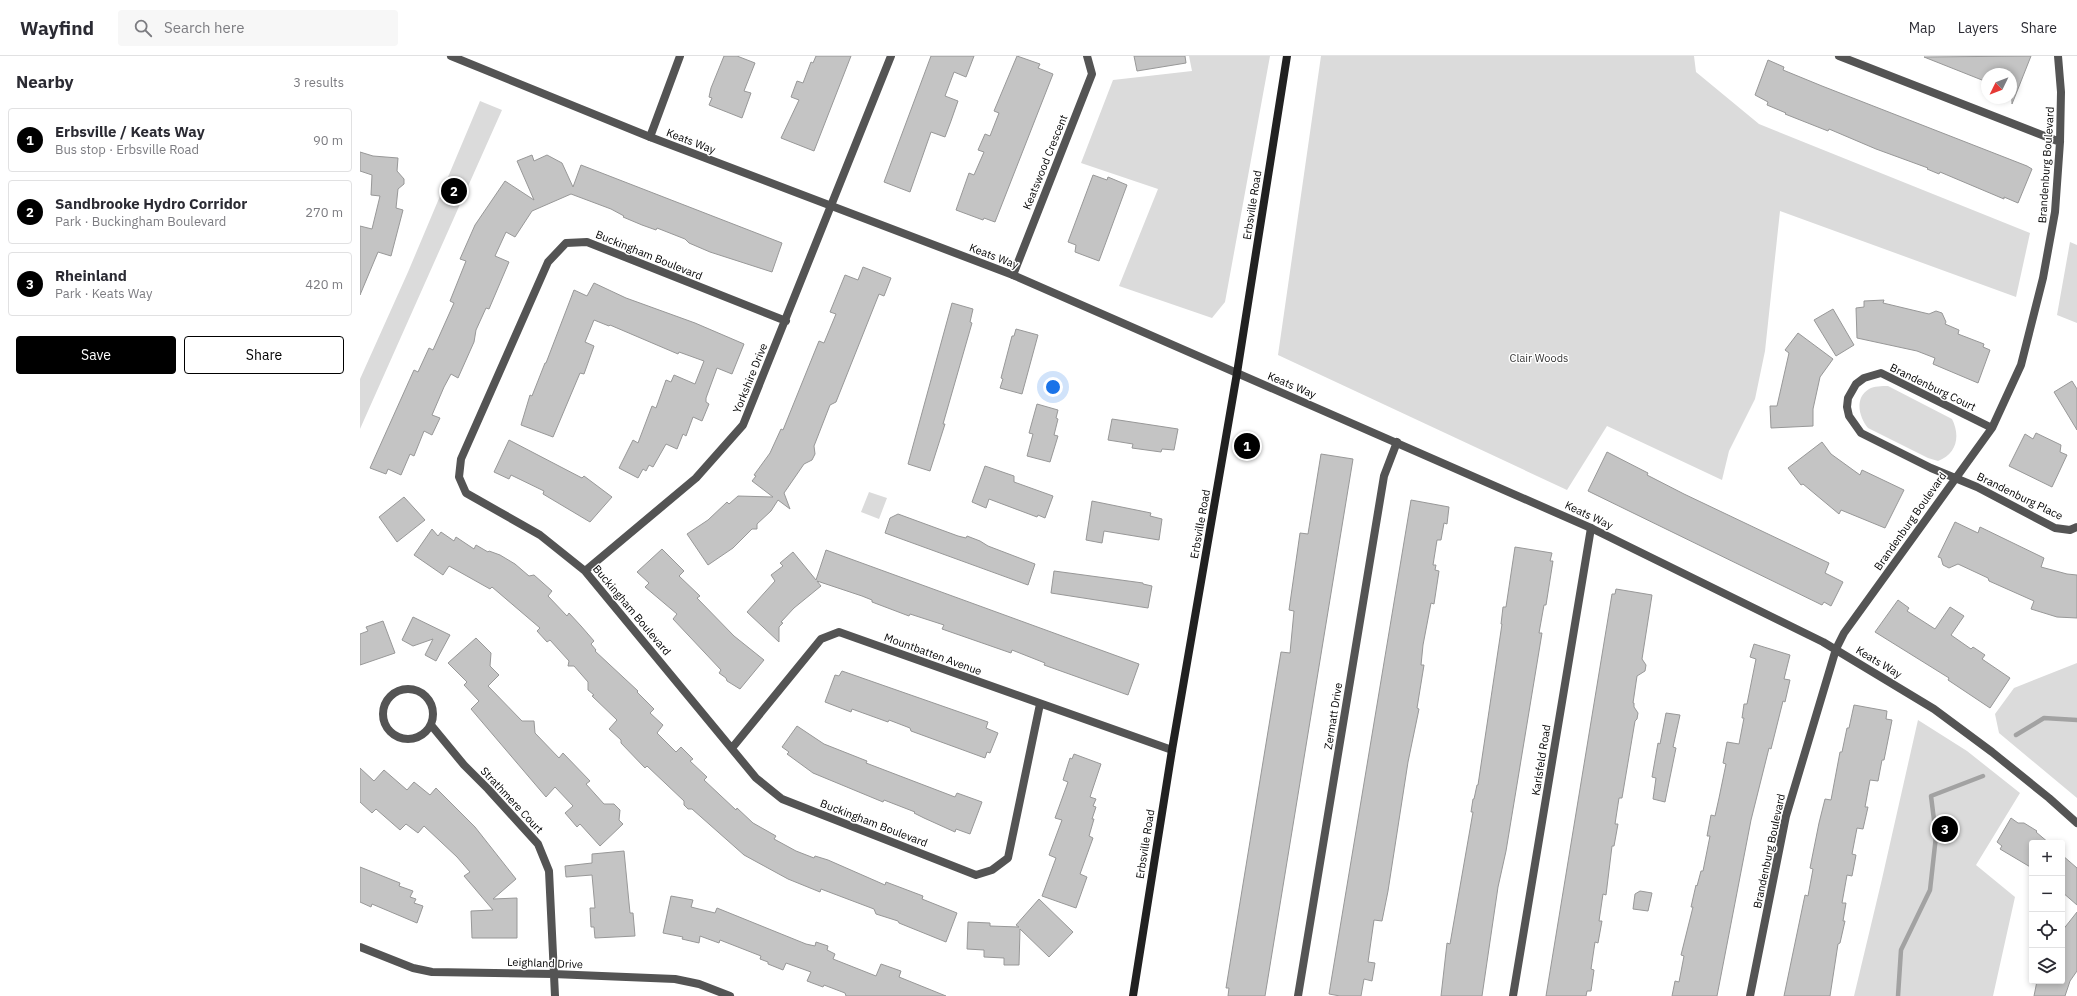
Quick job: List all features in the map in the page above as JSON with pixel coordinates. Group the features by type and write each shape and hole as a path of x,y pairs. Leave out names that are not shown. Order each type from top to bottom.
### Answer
{"main road":[{"name":"Erbsville Road","path":"1132,996 1172,750 1237,373 1287,56"}],"street":[{"name":"Keats Way","path":"451,56 650,137 1013,275 1591,528 1836,649 1934,709 1992,752 2049,798 2077,824"},
{"path":"650,137 680,56"},
{"path":"832,207 891,56"},
{"name":"Keatswood Crescent","path":"1013,275 1092,74 1088,56"},
{"path":"1839,56 2060,142"},
{"name":"Brandenburg Boulevard","path":"1750,996 1786,816 1836,649 1844,634 1955,477 1992,428 2021,365 2044,278 2055,212 2060,142 2061,92 2058,56"},
{"name":"Yorkshire Drive","path":"585,571 696,478 743,425 832,207"},
{"name":"Buckingham Boulevard","path":"786,321 587,242 566,243 548,262 461,459 459,477 466,492 540,535 585,571 756,778 782,799 976,875 992,870 1008,858 1040,704"},
{"name":"Brandenburg Court","path":"1955,477 1931,468 1861,433 1852,424 1847,407 1848,398 1856,384 1868,376 1881,373 1992,428"},
{"name":"Zermatt Drive","path":"1298,996 1384,476 1397,442"},
{"name":"Brandenburg Place","path":"1955,477 2055,528 2070,530 2077,528"},
{"name":"Karlsfeld Road","path":"1513,996 1591,528"},
{"name":"Mountbatten Avenue","path":"732,748 821,639 839,632 1172,750"},
{"path":"409,689 417,691 425,696 430,702 433,710 431,725 418,737 410,739 395,736 385,723 383,715 385,704 391,696 400,690 409,689"},
{"name":"Strathmere Court","path":"431,725 464,765 488,788 538,844 549,871 553,923 553,974 555,996"},
{"name":"Leighland Drive","path":"360,946 414,968 432,972 553,974 675,979 699,984 730,996"}],"green space":[{"path":"1189,56 1270,56 1225,302 1212,318 1119,286 1158,189 1081,163 1113,80 1192,71"},
{"name":"Clair Woods","path":"1321,56 1694,56 1696,72 1759,124 2030,233 2016,297 1780,211 1765,351 1755,399 1729,451 1722,480 1607,426 1567,490 1278,355"},
{"path":"480,101 502,110 360,429 360,379 408,272"},
{"path":"2070,242 2077,245 2077,323 2057,315"},
{"path":"1888,386 1952,419 1955,426 1956,438 1953,449 1949,454 1938,461 1928,458 1868,428 1860,413 1861,397 1871,388"},
{"path":"869,492 887,498 879,519 861,512"},
{"path":"2077,663 2077,798 1999,733 1995,714 2014,688"},
{"path":"1918,720 1967,751 2020,793 1976,865 2015,897 1993,996 1854,996"}],"building":[{"path":"724,56 737,56 755,63 744,91 751,93 742,118 709,105 712,98 709,97 711,88"},
{"path":"816,56 851,56 814,151 781,138 799,100 791,97 797,81 803,83 811,62 813,63"},
{"path":"931,56 974,56 966,77 954,72 945,96 958,101 951,121 945,137 931,132 910,192 884,182"},
{"path":"1017,56 1040,64 1038,68 1053,74 995,222 984,218 983,220 956,210 969,173 974,175 984,152 978,150 985,134 990,136 999,113 994,111"},
{"path":"1134,56 1185,56 1186,63 1137,71"},
{"path":"2031,56 2017,91 2017,68 1981,68 1981,80 1924,57"},
{"path":"1768,60 1784,67 1783,70 1822,86 2027,166 2032,169 2018,203 2004,197 2004,199 1940,172 1939,174 1927,169 1928,168 1876,149 1829,129 1828,131 1785,114 1786,113 1767,105 1768,102 1755,95"},
{"path":"360,152 373,156 398,158 397,171 404,179 404,184 398,189 396,208 403,210 391,256 378,252 360,295 360,226 372,229 380,196 371,195 372,175 360,171"},
{"path":"532,155 534,161 547,155 562,163 573,187 581,165 782,243 772,272 710,252 689,243 685,239 657,228 656,230 642,225 623,217 624,216 611,209 571,194 532,211 515,237 506,232 495,256 509,262 489,309 486,308 476,330 474,342 458,378 451,374 444,387 432,415 440,418 432,435 424,431 414,456 410,454 401,475 388,469 386,474 370,468 414,370 418,372 429,348 433,350 454,303 450,301 466,261 460,259 475,225 505,181 534,200 517,161"},
{"path":"1093,175 1107,180 1108,177 1127,185 1099,261 1075,252 1076,245 1068,242"},
{"path":"863,267 891,278 884,296 879,294 836,402 830,405 814,446 815,454 812,460 804,464 784,493 790,509 778,500 771,511 757,524 757,529 752,529 733,548 708,565 687,534 708,520 727,502 729,504 738,496 773,497 752,481 756,476 754,475 770,453 781,429 783,430 819,341 824,343 836,314 830,312 845,275 858,280"},
{"path":"594,283 626,298 695,323 744,344 732,374 717,368 706,398 706,402 709,404 702,421 693,417 686,436 683,434 677,449 666,444 653,467 649,465 646,471 643,469 638,478 619,468 633,440 638,443 652,406 656,408 666,380 671,382 674,375 695,384 704,361 679,352 678,354 610,325 609,326 594,320 585,342 594,346 584,374 580,373 553,437 521,425 530,395 532,396 546,363 574,290 587,296"},
{"path":"1884,300 1883,303 1929,314 1936,311 1942,313 1946,322 1945,324 1959,330 1958,334 1984,344 1983,347 1990,350 1978,383 1933,364 1935,358 1917,351 1857,338 1856,308 1864,307 1864,301"},
{"path":"952,303 973,309 970,322 972,323 943,424 945,424 930,471 908,464"},
{"path":"1833,309 1854,345 1836,356 1814,320"},
{"path":"1016,329 1038,335 1022,394 1000,388 1003,379 1001,378 1012,336 1014,336"},
{"path":"1798,333 1833,359 1820,377 1813,409 1813,426 1771,428 1770,406 1777,406 1789,353 1785,350"},
{"path":"2072,381 2077,389 2077,430 2054,392"},
{"path":"1037,404 1058,410 1056,418 1058,419 1054,435 1058,436 1050,462 1027,456 1033,434 1029,433"},
{"path":"1112,419 1178,429 1174,450 1162,449 1161,452 1132,448 1133,444 1108,440"},
{"path":"2036,433 2061,445 2060,452 2067,455 2052,487 2009,466 2025,434 2033,439"},
{"path":"509,440 582,478 584,476 612,497 590,522 543,494 544,491 511,475 509,479 494,472"},
{"path":"1822,442 1831,454 1860,475 1862,470 1904,490 1885,528 1841,510 1839,514 1803,484 1801,485 1788,468"},
{"path":"1607,452 1684,494 1829,563 1825,573 1843,582 1831,606 1824,602 1822,605 1588,491"},
{"path":"1321,454 1353,459 1265,996 1228,996 1229,988 1226,988 1281,652 1290,653 1294,611 1289,610 1300,533 1308,534"},
{"path":"985,466 1014,476 1014,482 1053,496 1045,518 1038,515 1037,517 989,499 986,508 972,502"},
{"path":"404,497 425,520 397,542 379,517"},
{"path":"1411,500 1449,507 1447,524 1444,523 1441,540 1437,540 1433,565 1436,565 1435,570 1439,571 1434,604 1431,603 1423,645 1421,665 1424,665 1417,708 1419,709 1408,762 1388,891 1382,921 1374,920 1368,962 1375,963 1372,981 1364,979 1361,996 1340,996 1329,994"},
{"path":"1092,501 1151,513 1150,516 1162,519 1159,540 1104,531 1102,543 1086,540"},
{"path":"898,514 958,536 966,538 967,536 988,546 1035,564 1028,585 885,533 890,518"},
{"path":"1955,522 1978,533 1980,527 2044,558 2041,567 2077,575 2077,618 2057,617 2031,609 2034,601 1989,581 1988,578 1958,564 1949,568 1943,565 1941,558 1938,557"},
{"path":"432,529 438,536 441,532 454,541 456,537 474,549 476,545 488,552 489,551 500,555 515,564 529,576 534,575 552,591 548,596 567,616 569,613 594,641 591,644 596,650 595,651 638,691 637,692 654,709 650,713 663,725 657,733 676,752 681,747 693,759 690,761 707,777 704,780 736,810 737,808 753,823 776,836 774,839 796,851 814,858 815,856 828,860 885,885 886,882 923,896 922,899 957,913 946,942 899,923 898,921 876,914 874,909 821,889 820,892 788,879 744,855 692,809 688,809 684,805 684,801 647,766 645,768 621,743 621,740 609,729 617,720 592,696 594,695 588,690 588,682 574,666 568,666 569,661 550,640 547,642 537,631 540,628 492,587 490,589 449,566 443,575 414,555"},
{"path":"1515,547 1552,553 1550,561 1553,561 1546,605 1544,605 1539,633 1542,633 1506,851 1498,887 1482,996 1441,996 1447,943 1450,944 1473,812 1471,812 1473,799 1478,785 1502,624 1503,607 1506,607"},
{"path":"662,549 684,571 679,576 700,596 697,598 734,636 764,660 740,689 727,681 726,678 719,673 721,670 673,619 677,614 645,587 649,583 637,572"},
{"path":"826,550 1139,664 1128,695 1044,665 1045,663 1012,650 1011,653 942,629 944,625 910,614 909,616 872,602 872,600 862,596 817,581 821,586 794,608 781,622 783,623 779,627 779,642 747,612 775,581 771,575 783,566 780,563 793,552 816,580"},
{"path":"1054,571 1143,583 1152,586 1148,608 1051,593"},
{"path":"1616,589 1652,595 1642,659 1646,665 1645,671 1637,676 1633,703 1638,713 1635,721 1622,798 1619,798 1615,824 1618,824 1614,846 1612,846 1606,895 1603,894 1599,921 1602,921 1598,943 1595,942 1591,969 1594,970 1591,991 1587,991 1586,996 1546,996 1612,594 1615,594"},
{"path":"1898,600 1909,608 1907,611 1935,629 1950,607 1964,616 1951,635 1971,649 1973,647 1985,655 1982,659 2010,678 1990,708 1948,680 1949,678 1875,632"},
{"path":"413,617 450,635 436,661 425,655 433,639 413,646 402,640"},
{"path":"383,621 395,653 360,665 360,634 368,631 366,627"},
{"path":"476,638 491,653 490,666 499,675 488,686 522,721 534,721 535,733 559,758 563,753 590,781 586,784 604,804 614,804 620,810 619,820 623,824 600,846 580,824 577,827 565,813 573,806 555,787 546,797 471,709 479,701 464,685 467,682 448,663"},
{"path":"1754,644 1790,655 1784,679 1790,680 1771,749 1769,748 1751,820 1717,996 1672,996 1675,981 1679,982 1684,956 1681,955 1693,907 1691,907 1696,885 1697,886 1701,871 1703,871 1710,836 1707,836 1711,815 1715,816 1719,798 1726,764 1723,763 1727,742 1739,744 1744,718 1742,718 1744,704 1747,704 1756,659 1750,657"},
{"path":"842,671 988,722 986,728 998,733 990,753 987,752 985,758 911,731 910,728 889,720 888,722 852,709 851,712 825,702 835,675 839,676"},
{"path":"1854,705 1887,711 1886,719 1892,720 1878,781 1870,780 1865,807 1868,807 1863,829 1857,828 1852,854 1856,855 1852,876 1847,875 1842,903 1846,903 1843,921 1845,921 1840,943 1838,944 1830,996 1784,996 1805,895 1808,896 1813,869 1810,868 1819,823 1825,799 1831,800 1840,752 1842,752"},
{"path":"1666,713 1680,715 1673,747 1676,748 1665,802 1653,799 1656,778 1652,777 1658,743 1660,744"},
{"path":"797,726 824,744 867,761 866,763 955,797 957,793 982,802 970,834 956,829 955,832 914,813 915,812 884,800 883,802 813,773 787,754 789,752 782,747"},
{"path":"1074,754 1101,764 1090,797 1096,799 1093,806 1096,807 1092,819 1094,819 1089,836 1093,838 1080,874 1087,877 1076,908 1042,896 1056,858 1049,855 1062,820 1055,818 1068,782 1063,780 1070,758 1072,759"},
{"path":"360,768 374,781 384,770 407,790 414,782 430,795 436,788 475,827 516,879 493,899 517,898 517,938 472,938 471,911 493,910 464,876 470,872 457,857 424,826 418,833 406,824 400,830 376,809 372,813 360,802"},
{"path":"2011,818 2018,823 2024,823 2037,831 2036,832 2045,840 2029,840 2029,866 2000,849 2002,846 1997,842"},
{"path":"624,851 630,913 633,913 635,936 595,938 594,927 591,927 590,908 595,908 592,875 566,877 565,866 592,863 592,854"},
{"path":"2065,858 2077,868 2077,905 2065,895"},
{"path":"360,867 400,883 399,886 413,891 410,897 416,899 414,903 423,906 417,923 372,904 371,907 360,902"},
{"path":"1640,891 1652,893 1648,911 1633,909 1635,894"},
{"path":"671,896 693,900 691,907 715,913 717,908 806,944 815,946 816,942 828,946 827,950 835,954 833,959 876,976 881,964 901,971 899,977 946,996 846,996 845,993 824,985 823,987 807,981 811,972 786,963 783,970 760,959 761,956 720,940 719,943 700,936 699,943 682,939 683,937 663,933"},
{"path":"1039,899 1073,932 1049,957 1020,929 1019,965 1004,965 1004,958 984,957 984,950 967,949 968,922 990,923 990,926 1019,927 1016,925"},
{"path":"2077,912 2077,971 2070,981 2065,996 2034,996 2036,984 2065,984 2065,927"}],"waterway":[{"path":"2016,735 2044,718 2077,720"},
{"path":"1898,996 1901,950 1930,890 1936,836 1931,796 1983,776"}],"place":[{"name":"Sandbrooke Hydro Corridor","path":"454,191"},
{"name":"Erbsville / Keats Way","path":"1247,446"},
{"name":"Rheinland","path":"1945,829"}]}
